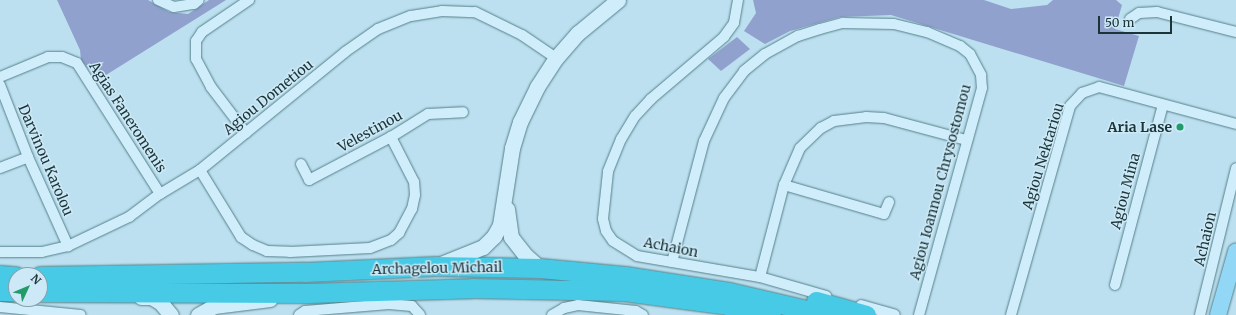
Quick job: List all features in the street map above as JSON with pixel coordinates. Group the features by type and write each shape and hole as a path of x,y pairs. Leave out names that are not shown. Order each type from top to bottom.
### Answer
{"highway":[{"name":"Archagelou Michail","path":"48,285 90,292 112,288 306,272 436,266 540,268 592,272 729,292 829,315"},
{"path":"592,272 617,268 731,282 866,315"},
{"name":"Archagelou Michail","path":"48,284 112,288 308,293 472,288 624,291 676,297 771,315"},
{"path":"569,290 715,315"}],"main road":[{"path":"1218,315 1236,252"}],"street":[{"path":"158,0 174,7 194,4 199,0"},
{"path":"246,133 211,87 196,59 196,41 202,32 249,0"},
{"path":"436,266 483,247 494,236 500,225 512,148 520,122 537,87 556,58 578,34 618,0"},
{"name":"Achaion","path":"738,0 734,23 724,37 651,99 635,116 621,139 608,172 603,219 613,241 637,256 760,277 895,315"},
{"name":"Agiou Dometiou","path":"0,252 42,252 68,246 129,217 160,194 200,170 345,52 378,30 411,16 442,12 475,12 522,35 556,58"},
{"path":"1130,19 1139,13 1157,12 1236,32"},
{"name":"Agiou Ioannou Chrysostomou","path":"672,262 704,141 724,98 744,71 765,54 798,36 843,23 867,22 894,24 926,32 960,46 970,54 981,75 982,88 966,140 919,315"},
{"name":"Agias Faneromenis","path":"0,77 48,57 62,57 77,63 160,194"},
{"name":"Darvinou Karolou","path":"0,84 28,156 68,246"},
{"name":"Agiou Nektariou","path":"1011,315 1070,106 1082,93 1099,87 1236,124"},
{"name":"Agiou Mina","path":"1115,285 1163,105"},
{"name":"Velestinou","path":"301,164 309,180 391,137 428,114 463,112"},
{"path":"760,277 784,185 800,148 821,128 834,121 866,116 884,118 966,140"},
{"path":"200,170 241,237 266,251 290,252 370,248 391,240 402,229 412,209 415,195 414,182 391,137"},
{"path":"0,168 28,156"},
{"name":"Achaion","path":"1200,315 1236,168"},
{"path":"784,185 884,214 888,202"},
{"path":"505,194 511,237 526,256 540,268"},
{"path":"112,288 151,297 160,302 170,315"},
{"path":"198,315 214,306 308,293"},
{"path":"299,315 305,311 389,304 412,306 420,315"},
{"path":"552,315 564,308 578,305 636,311 643,315"},
{"path":"0,307 81,315"}],"shaded area":[{"path":"57,0 148,0 169,12 188,14 209,0 226,0 98,80 81,60 80,50"},
{"path":"753,0 984,0 1011,9 1047,5 1053,0 1116,0 1122,5 1115,29 1139,36 1124,86 891,15 840,17 790,31 765,44 744,31 756,13"},
{"path":"737,37 750,49 721,71 708,59"}],"place":[{"name":"Aria Lase","path":"1180,127"}]}
